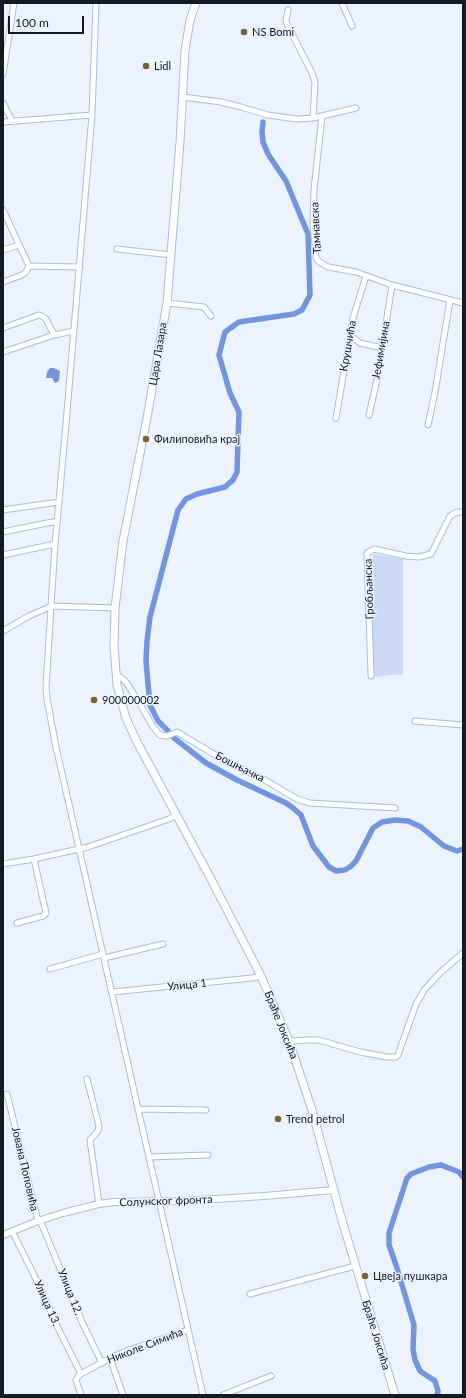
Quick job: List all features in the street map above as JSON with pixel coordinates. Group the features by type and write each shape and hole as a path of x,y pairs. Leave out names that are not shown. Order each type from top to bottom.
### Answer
{"main road":[{"name":"Цара Лазара","path":"116,676 114,646 115,608 123,537 147,418 167,303 187,38 190,20 196,3"},
{"name":"Браће Јоксића","path":"116,676 121,702 131,730 260,974 288,1041 300,1072 355,1266 395,1395"}],"street":[{"path":"3,74 14,3"},
{"path":"96,3 92,115 55,544 46,688 56,747 203,1395"},
{"path":"342,3 352,26"},
{"path":"288,10 286,20 287,24 312,73 315,82 313,118"},
{"path":"183,97 221,102 282,118 296,119 313,118 356,108"},
{"path":"3,103 12,121"},
{"path":"3,122 92,115"},
{"name":"Тамнавска","path":"322,116 314,190 313,223 316,257 320,262 328,267 350,270 392,285 463,303"},
{"path":"3,210 29,266"},
{"path":"3,250 19,246"},
{"path":"117,249 171,255"},
{"path":"29,266 80,267"},
{"path":"3,282 22,275 26,272 29,266"},
{"name":"Крушчића","path":"336,418 353,318 366,276"},
{"name":"Јефимијина","path":"369,415 392,285"},
{"path":"428,426 450,300"},
{"path":"167,303 204,307 211,316"},
{"path":"3,328 39,315 46,319 54,336"},
{"path":"3,352 74,331"},
{"path":"350,335 360,343 382,348"},
{"path":"3,510 59,502"},
{"name":"Гробљанска","path":"371,676 367,553 374,549 406,556 419,557 431,554 450,516 458,512 463,512"},
{"path":"3,532 57,521"},
{"path":"3,555 55,544"},
{"path":"3,631 29,616 52,606 115,608"},
{"name":"Бошњачка","path":"116,676 120,677 126,682 153,727 160,735 166,736 177,732 228,762 263,778 297,800 395,808"},
{"path":"415,721 463,725"},
{"path":"3,864 80,849 169,819 176,815"},
{"path":"17,923 43,916 45,914 34,859"},
{"path":"50,969 163,944"},
{"path":"288,1041 319,1040 360,1052 387,1057 396,1057 416,1004 425,989 441,972 463,953"},
{"name":"Улица 1","path":"112,992 252,978 257,977 260,974"},
{"path":"87,1079 99,1126 98,1131 90,1140 98,1204"},
{"name":"Јована Поповића","path":"7,1094 39,1221"},
{"path":"138,1108 206,1110"},
{"path":"149,1157 208,1155"},
{"name":"Солунског фронта","path":"3,1235 63,1213 98,1204 114,1202 158,1202 264,1196 333,1190"},
{"name":"Улица 12.","path":"39,1221 82,1322 102,1363"},
{"name":"Улица 13.","path":"12,1231 40,1287 59,1330 82,1374"},
{"path":"250,1294 355,1266"},
{"name":"Николе Симића","path":"82,1374 110,1358 129,1350 188,1330"},
{"path":"110,1358 123,1395"},
{"path":"81,1395 76,1380 77,1376 82,1374"},
{"path":"222,1395 271,1376"}],"shaded area":[{"path":"373,554 403,559 403,674 374,677 370,610"}],"water":[{"path":"50,368 60,371 59,381 55,383 52,378 46,378 47,372"}],"waterway":[{"path":"168,731 158,721 150,705 146,661 150,617 178,510 186,499 197,494 225,487 233,480 237,472 239,412 230,393 219,355 225,332 239,322 294,314 302,310 310,295 308,234 286,181 268,154 263,142 263,122"},
{"path":"174,738 206,763 237,780 286,803 293,808 301,815 313,846 329,867 336,871 345,870 356,861 373,828 382,822 395,820 408,821 421,827 444,846 457,851 463,849"},
{"path":"437,1395 438,1391 435,1381 420,1371 415,1360 413,1349 414,1325 389,1245 389,1233 407,1178 411,1174 429,1167 441,1165 459,1172 463,1177"}],"place":[{"name":"NS Bomi","path":"244,32"},
{"name":"Lidl","path":"146,66"},
{"name":"Филиповића крај","path":"146,439"},
{"name":"900000002","path":"94,700"},
{"name":"Trend petrol","path":"278,1119"},
{"name":"Цвеја пушкара","path":"365,1276"}]}
